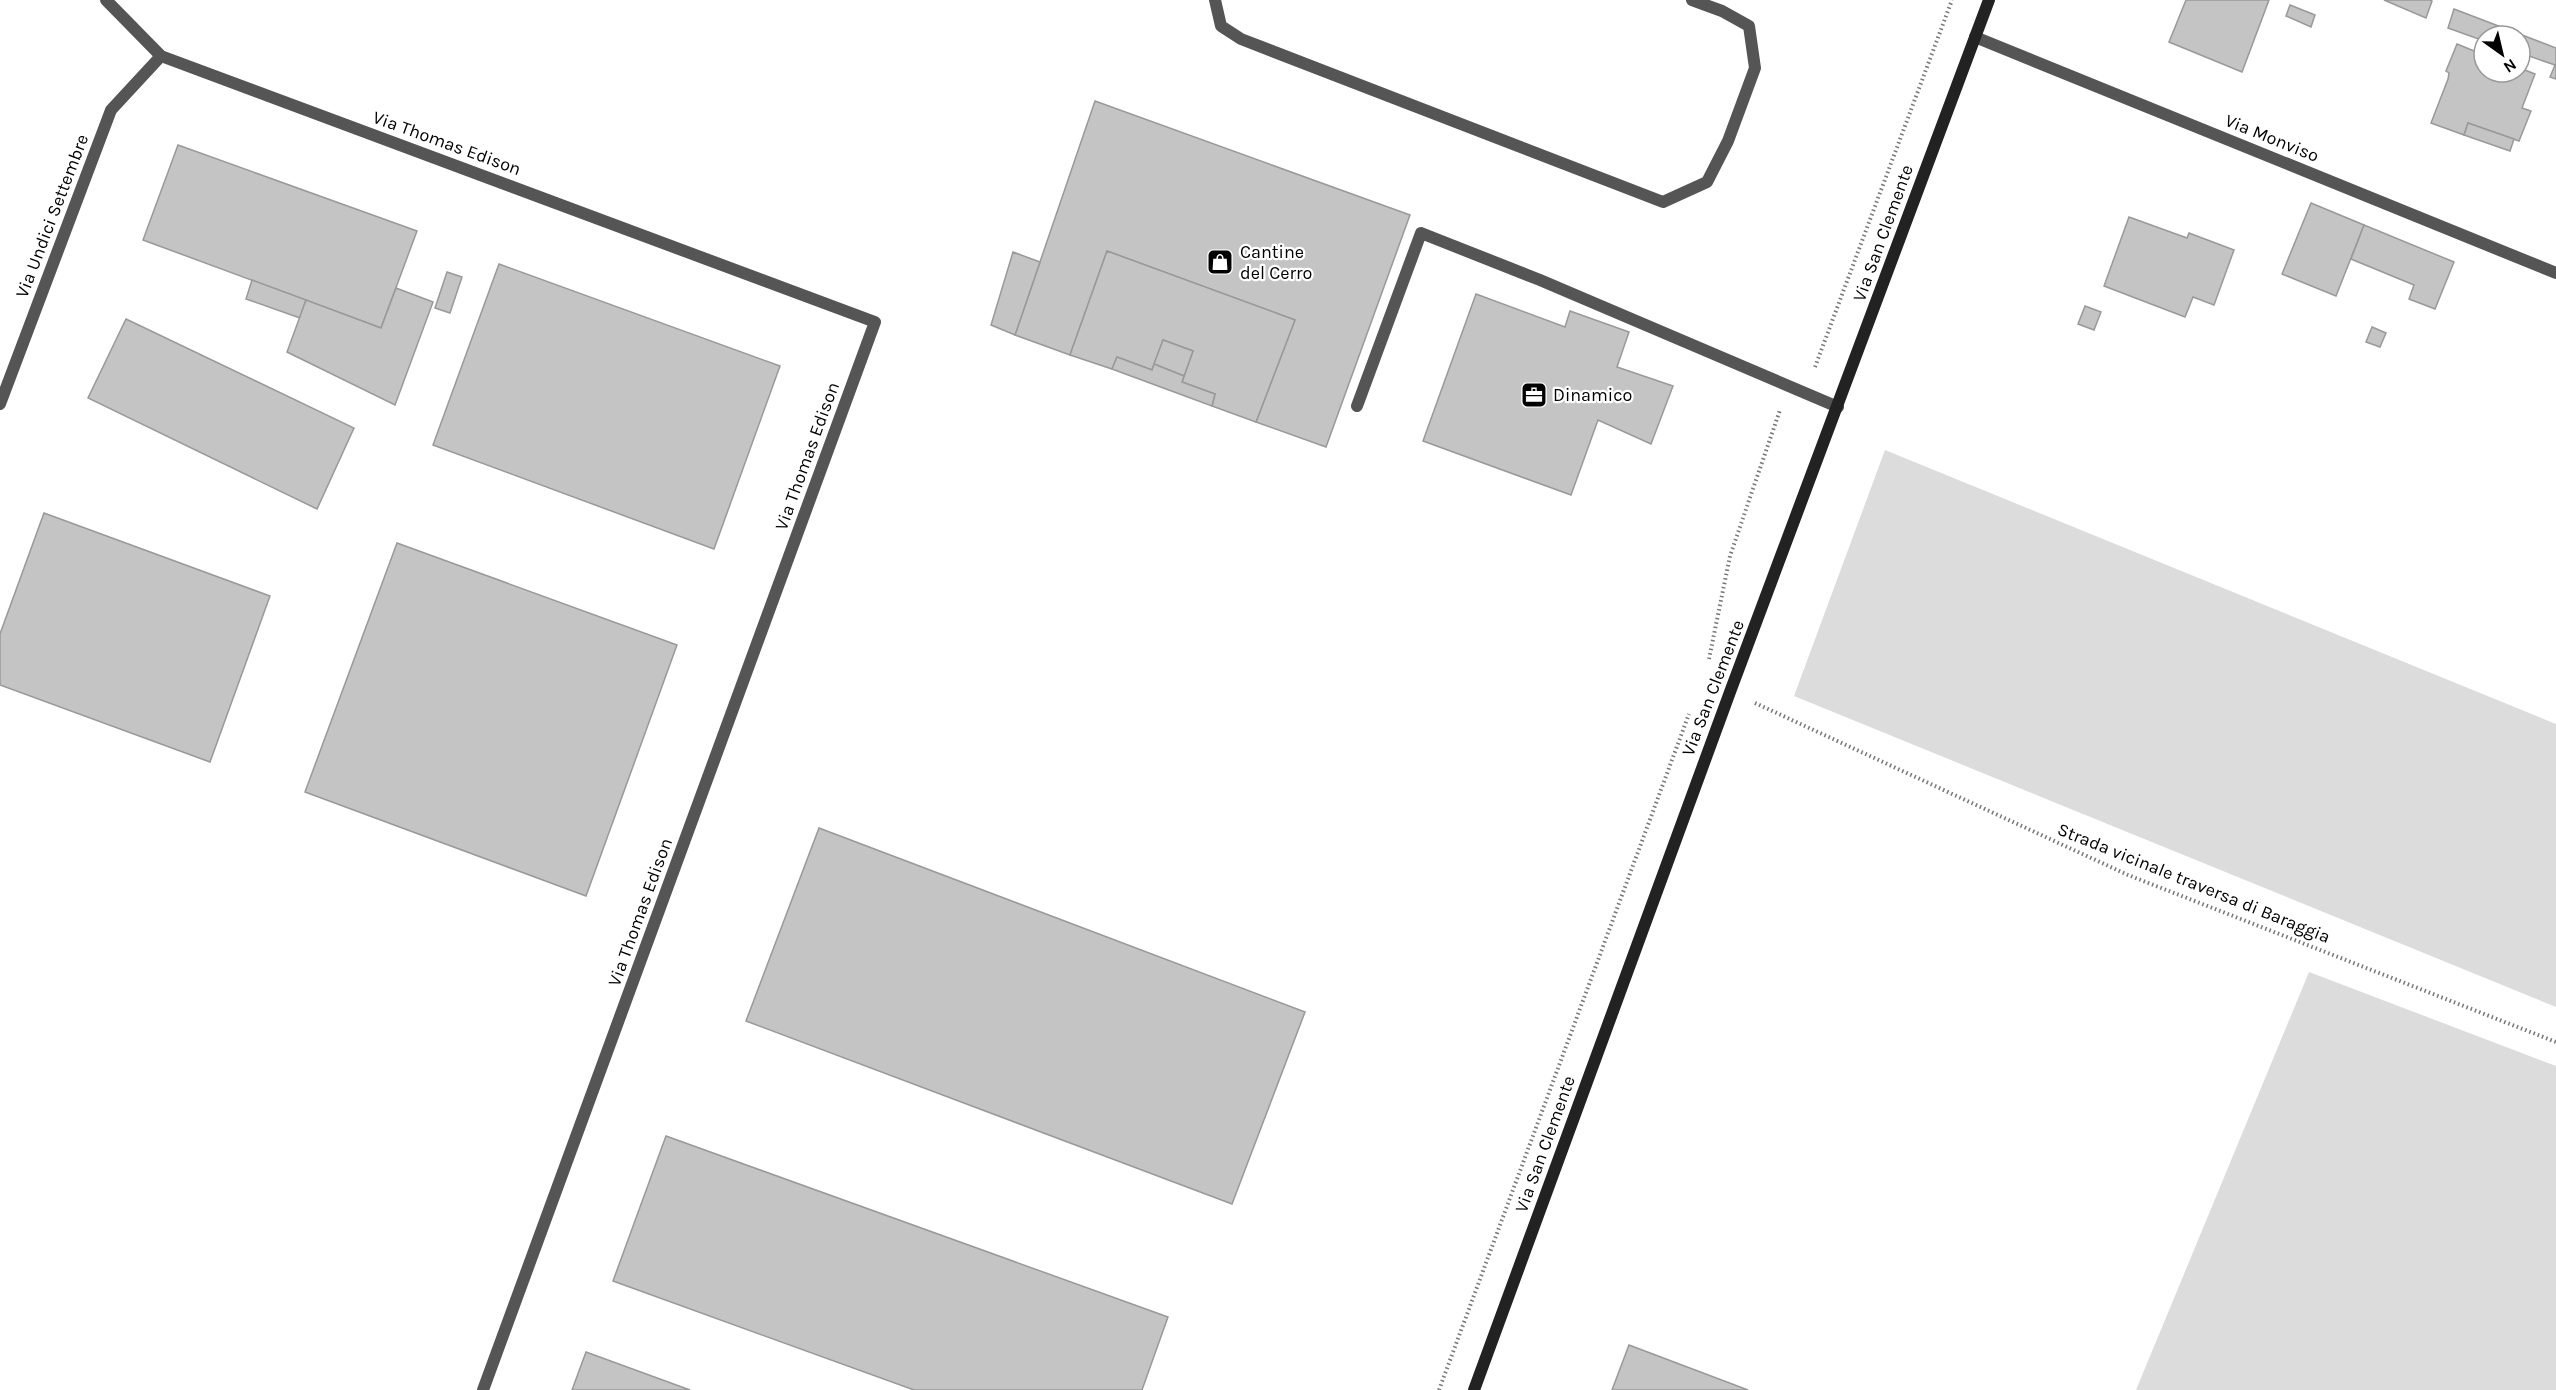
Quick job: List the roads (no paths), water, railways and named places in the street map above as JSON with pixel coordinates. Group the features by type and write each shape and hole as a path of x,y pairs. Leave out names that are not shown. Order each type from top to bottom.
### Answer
{"main road":[{"name":"Via San Clemente","path":"1474,1390 1730,692 1989,0"}],"street":[{"name":"Via Thomas Edison","path":"106,0 161,56 875,322 483,1390"},
{"path":"1215,0 1221,26 1241,39 1663,202 1707,182 1728,141 1755,68 1749,27 1722,10 1692,0"},
{"name":"Via Monviso","path":"1975,37 2556,273"},
{"name":"Via Undici Settembre","path":"0,404 111,110 161,56"},
{"path":"1357,406 1420,233 1838,407"}],"place":[{"name":"Cantine del Cerro","path":"1220,262"},
{"name":"Dinamico","path":"1534,395"}]}
